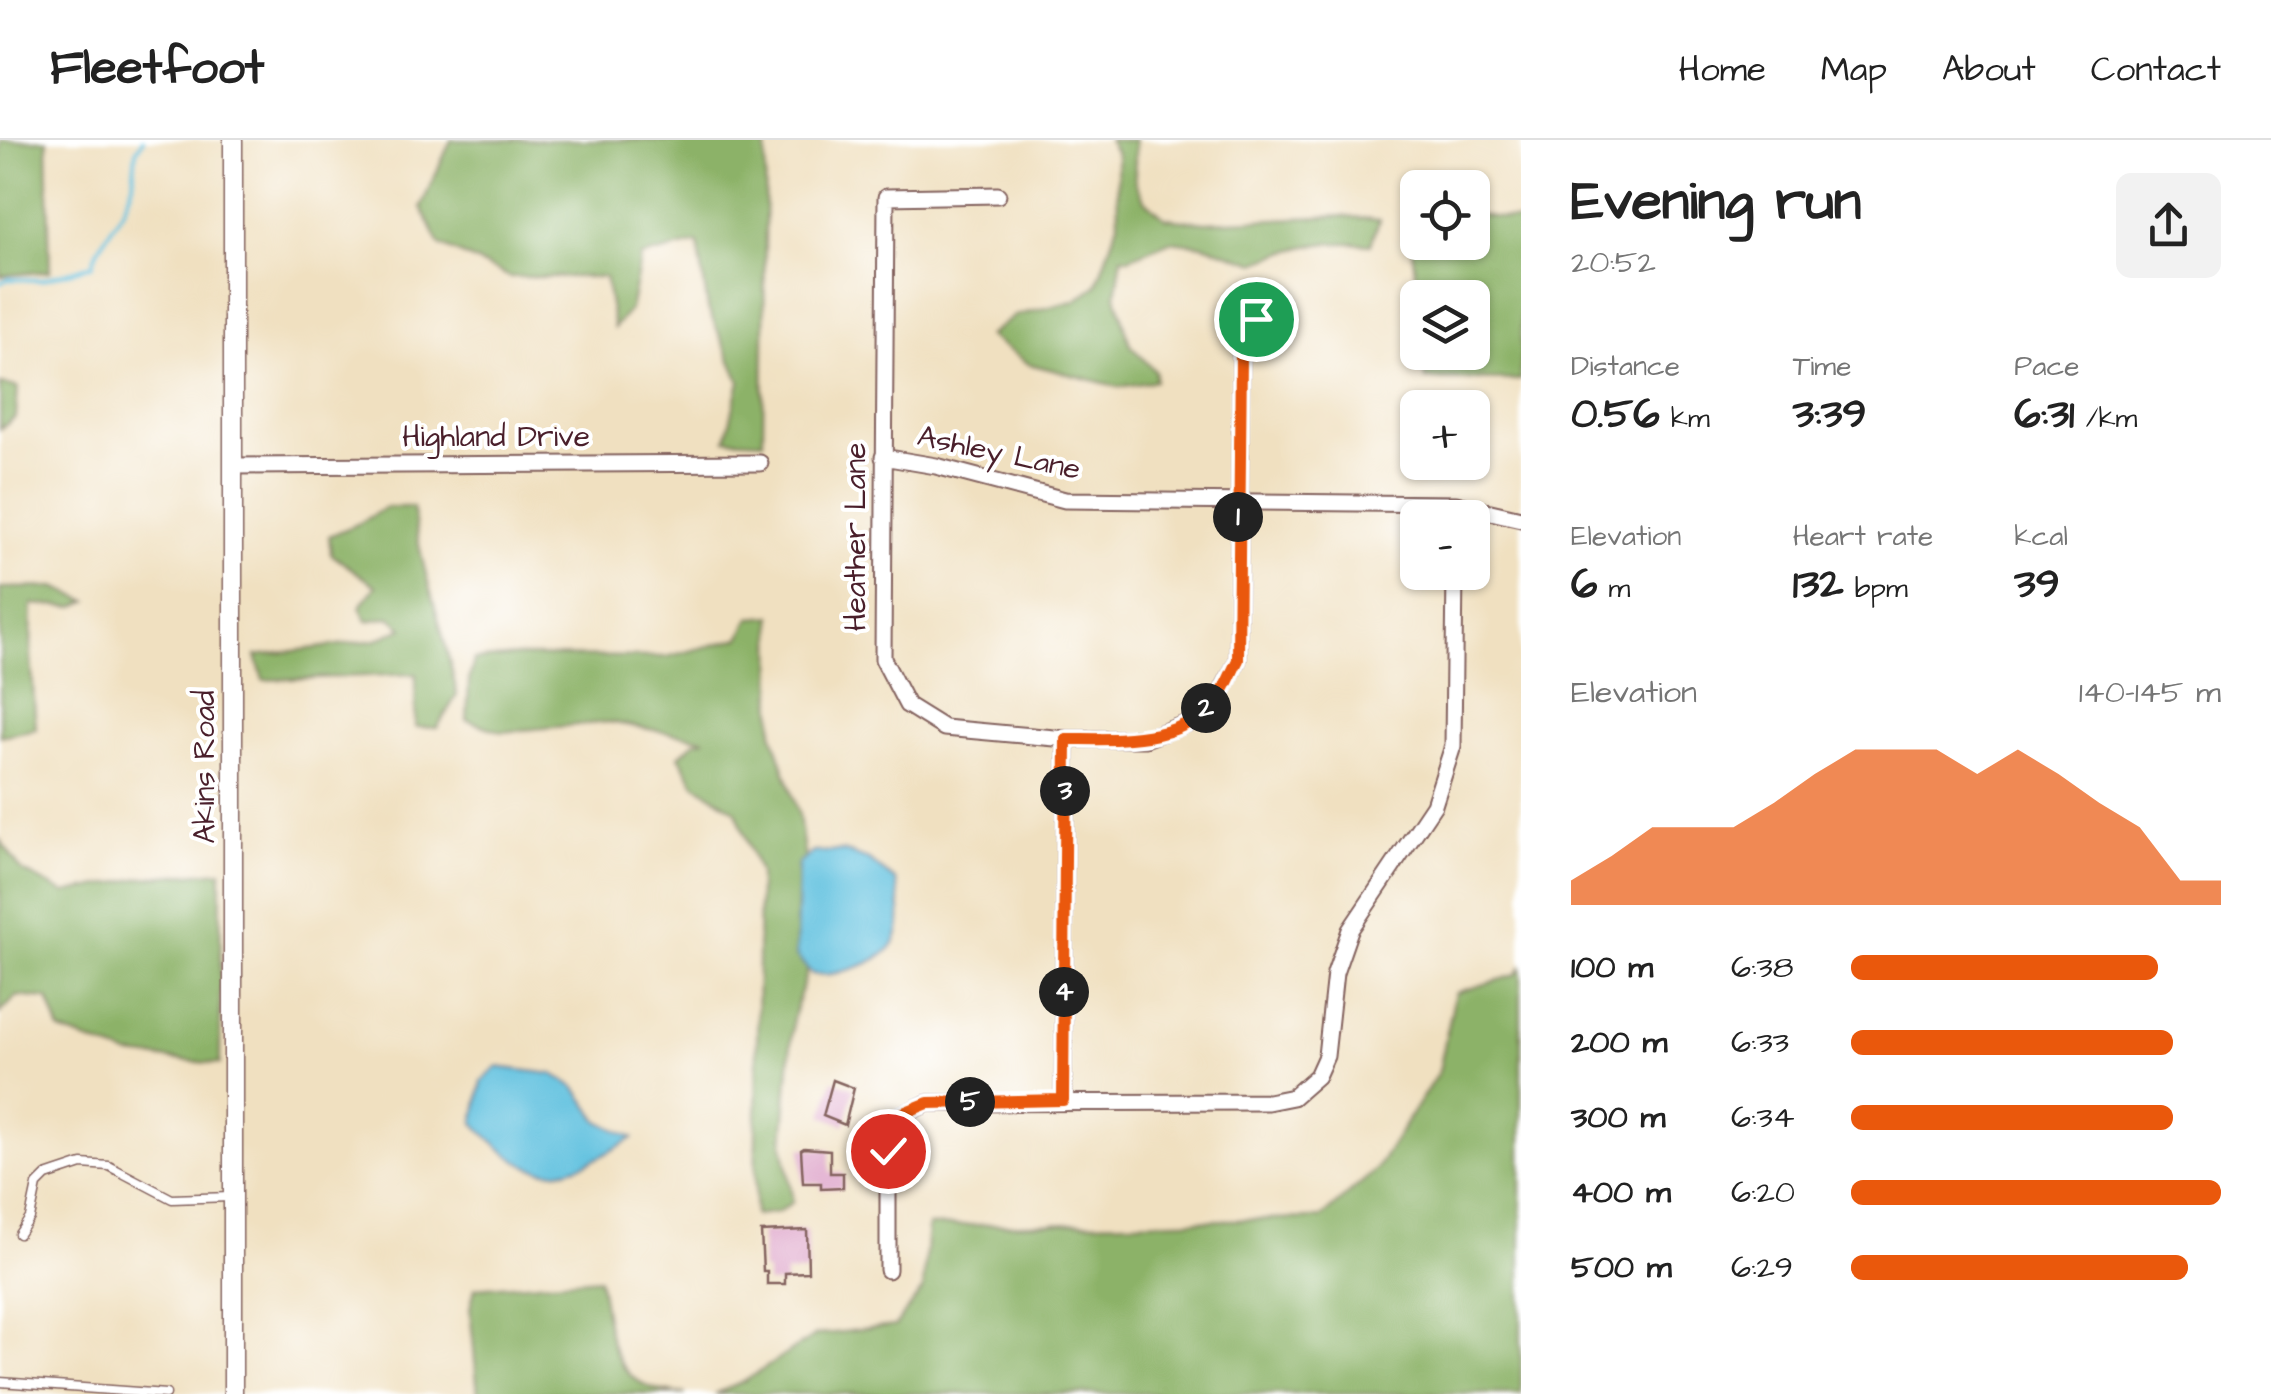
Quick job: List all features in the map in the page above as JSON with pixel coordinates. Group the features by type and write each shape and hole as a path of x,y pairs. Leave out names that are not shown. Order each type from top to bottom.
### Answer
{"street":[{"name":"Akins Road","path":"233,1394 234,140"},
{"name":"Heather Lane","path":"998,195 886,197 883,660 907,704 944,728 1066,739 1145,739 1188,723 1219,696 1238,660 1241,354 1256,319"},
{"name":"Ashley Lane","path":"883,458 951,469 1065,500 1238,500 1400,508"},
{"name":"Highland Drive","path":"233,466 760,464"},
{"name":"Ashley Lane","path":"1490,515 1521,518"},
{"path":"888,1270 888,1151 896,1116 928,1103 1268,1102 1293,1097 1317,1076 1326,1056 1334,973 1350,930 1434,804 1454,746 1455,590"},
{"path":"1063,1100 1066,739"}],"lane":[{"path":"19,1234 30,1218 37,1185 52,1172 82,1164 109,1166 172,1198 233,1197"},
{"path":"0,1382 166,1394"}],"green space":[{"path":"0,140 47,140 50,271 0,276"},
{"path":"451,140 766,140 763,441 726,439 740,381 708,309 698,243 641,257 630,310 614,328 605,277 510,277 440,245 421,207"},
{"path":"1109,140 1135,140 1135,182 1144,199 1165,218 1205,222 1344,216 1379,220 1371,244 1312,245 1256,263 1203,245 1170,241 1129,258 1122,257 1116,295 1130,345 1155,371 1155,381 1119,387 1029,364 988,336 1014,316 1074,301 1096,286 1118,223 1117,156"},
{"path":"1490,216 1521,221 1521,380 1425,379 1424,370 1490,370 1490,280 1416,280 1413,260 1490,260"},
{"path":"0,384 18,387 16,417 0,429"},
{"path":"386,507 413,507 452,671 457,695 437,728 415,727 416,674 263,680 256,656 376,640 403,628 390,617 367,621 360,607 376,586 331,554 329,536"},
{"path":"55,587 88,601 74,607 32,604 36,729 0,736 0,588"},
{"path":"772,616 773,735 799,815 805,859 798,865 796,956 808,968 793,1018 783,1144 793,1202 778,1212 755,1215 759,873 736,811 695,784 679,756 694,742 705,739 609,722 502,732 467,720 474,660 517,656 666,657 740,638 750,618"},
{"path":"0,840 22,871 65,893 141,878 221,871 220,1064 128,1055 60,1031 48,999 17,996 0,1013"},
{"path":"1521,967 1521,1394 715,1394 745,1381 816,1335 895,1326 923,1289 928,1226 1321,1218 1376,1170 1439,1071 1455,993 1515,975"},
{"path":"599,1278 611,1341 627,1372 641,1383 686,1394 478,1394 470,1308 475,1288"}],"water":[{"path":"844,851 869,860 896,881 900,926 891,947 869,963 837,973 812,974 796,956 798,864 813,852"},
{"path":"497,1067 553,1074 576,1088 599,1121 633,1138 567,1170 532,1168 515,1159 474,1123 482,1081"}],"building":[{"path":"833,1080 854,1088 845,1125 823,1116"},
{"path":"804,1148 830,1150 830,1173 843,1173 843,1188 821,1189 821,1183 803,1183"},
{"path":"807,1230 808,1272 785,1273 785,1284 767,1284 761,1232"}],"waterway":[{"path":"0,283 8,279 41,280 92,265 123,210 133,184 136,151 143,140"}],"route":[{"path":"888,1151 896,1116 928,1103 1063,1100 1066,739 1145,739 1188,723 1219,696 1238,660 1241,354 1256,319"}]}
